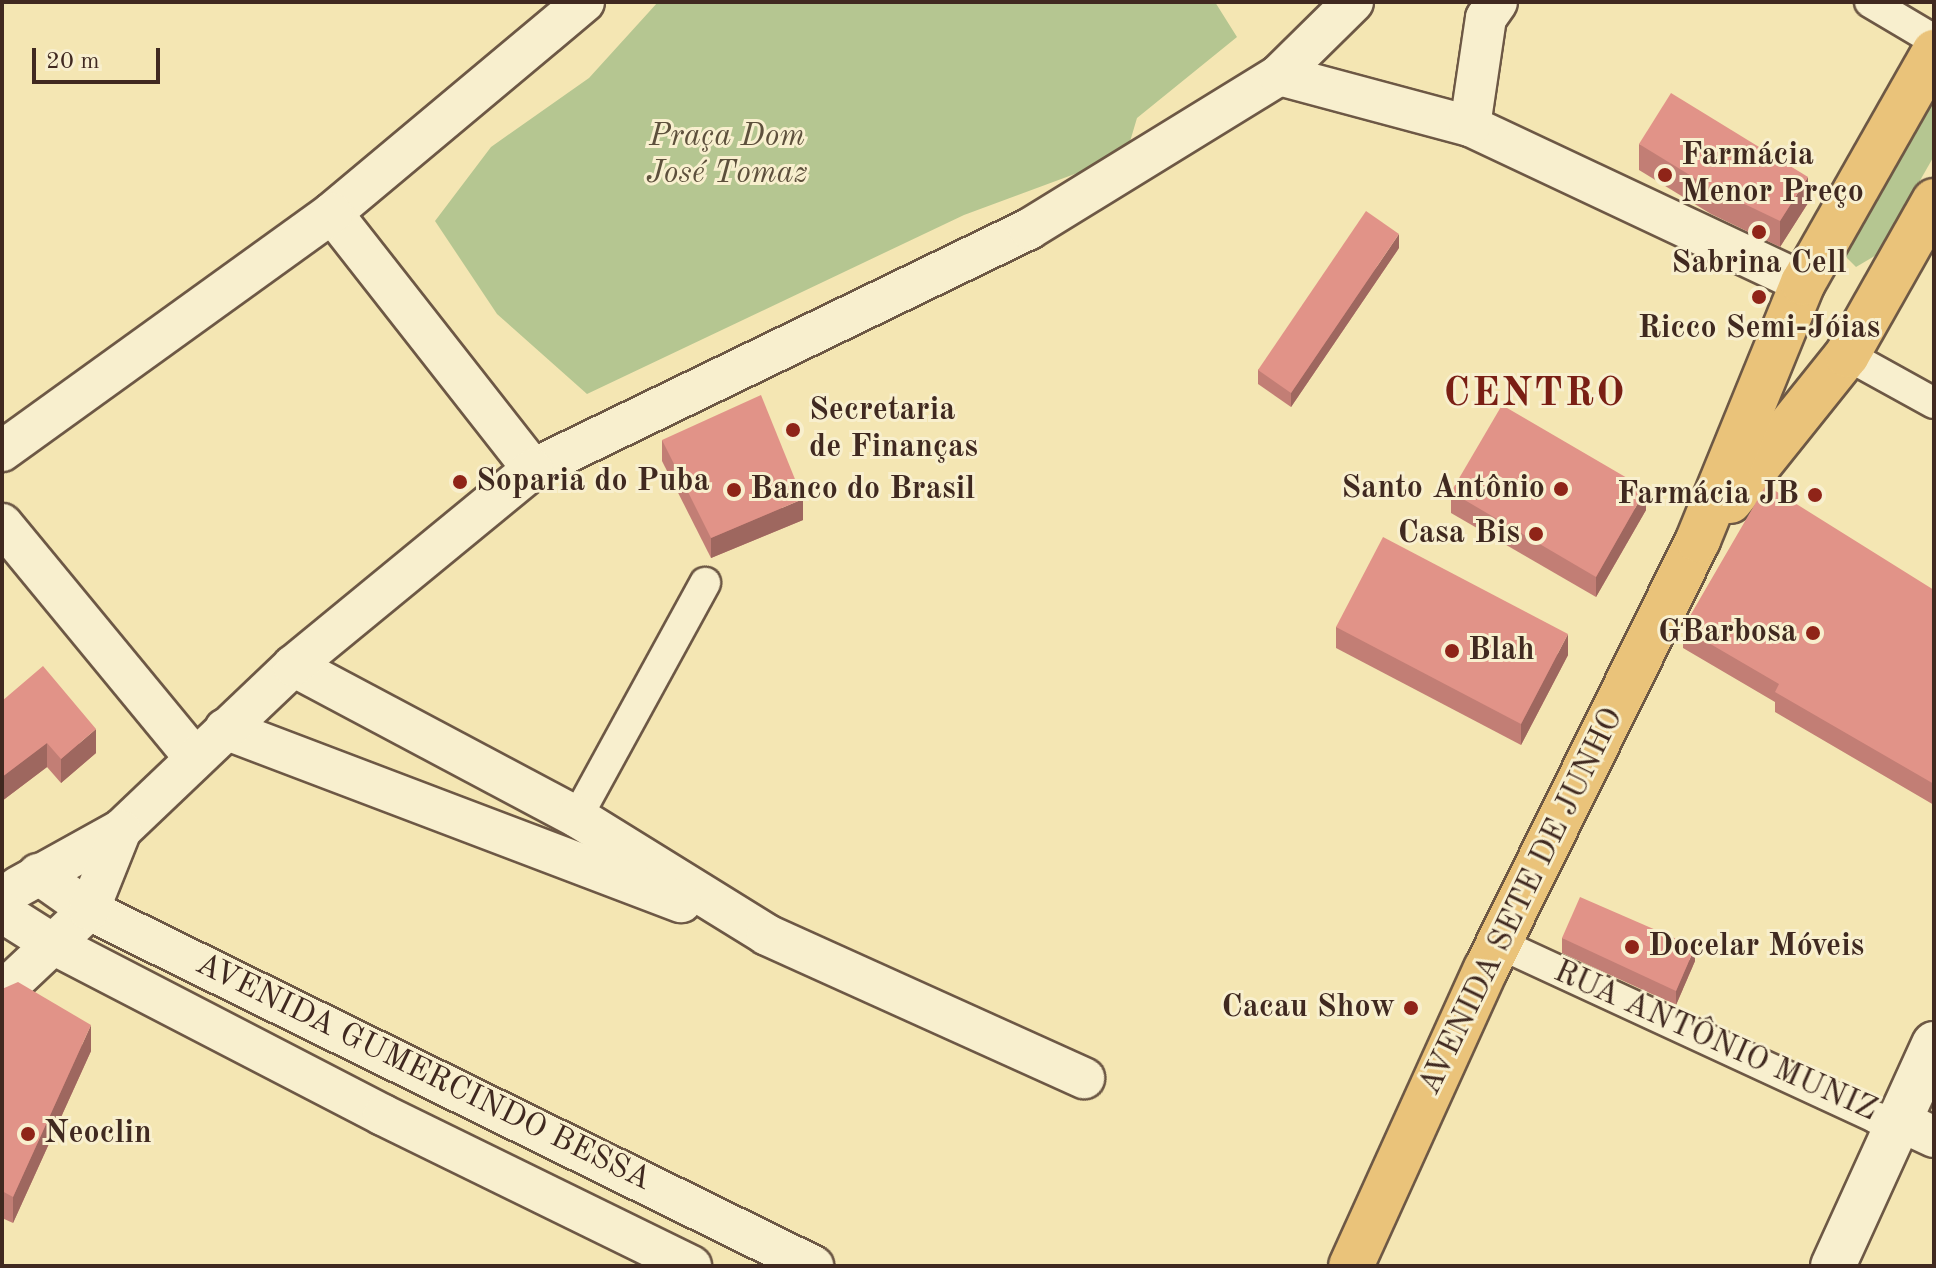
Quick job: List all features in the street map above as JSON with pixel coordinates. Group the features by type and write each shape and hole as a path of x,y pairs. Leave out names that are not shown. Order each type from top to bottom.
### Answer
{"main road":[{"name":"AVENIDA SETE DE JUNHO","path":"1351,1266 1498,943 1698,540 1803,283 1934,52"},
{"name":"AVENIDA SETE DE JUNHO","path":"1698,540 1847,355 1934,201"}],"street":[{"path":"2,451 332,213 584,2"},
{"path":"2,898 38,874 121,830 293,666 533,469 1029,229 1279,75 1353,2"},
{"path":"1870,2 1934,40"},
{"path":"1470,126 1484,7"},
{"path":"1279,75 1470,126 1803,283"},
{"path":"332,213 533,469"},
{"path":"1847,355 1934,403"},
{"path":"7,539 195,758"},
{"path":"577,817 705,583"},
{"path":"293,666 577,817 767,935"},
{"path":"225,729 767,935 1084,1078"},
{"path":"2,992 89,910 121,830"},
{"name":"AVENIDA GUMERCINDO BESSA","path":"38,874 89,910 813,1266"},
{"name":"AVENIDA GUMERCINDO BESSA","path":"2,912 51,943 691,1266"},
{"name":"RUA ANTÔNIO MUNIZ","path":"1498,943 1907,1135"},
{"path":"1833,1266 1907,1135 1934,1044"}],"green space":[{"name":"Praça Dom José Tomaz","path":"658,2 1215,2 1237,37 1137,118 1126,155 964,215 587,394 497,314 435,221 491,147 589,78"},
{"path":"1934,76 1934,156 1878,254 1856,267 1840,251"}],"building":[{"path":"1671,93 1808,177 1780,221 1711,188 1639,144"},
{"path":"1366,211 1399,234 1291,393 1258,370"},
{"name":"Banco do Brasil","path":"761,395 803,499 711,538 662,440"},
{"path":"1502,405 1646,489 1596,577 1451,492"},
{"name":"GBarbosa","path":"1766,485 1934,590 1934,784 1775,692 1779,684 1683,628"},
{"name":"Blah","path":"1383,537 1568,634 1521,724 1336,627"},
{"path":"43,666 96,729 61,759 47,743 2,777 2,701"},
{"path":"1580,897 1695,947 1676,991 1562,938"},
{"name":"Neoclin","path":"18,982 91,1025 13,1197 2,1191 2,989"}],"place":[{"name":"Farmácia Menor Preço","path":"1665,175"},
{"name":"Sabrina Cell","path":"1759,232"},
{"name":"Ricco Semi-Jóias","path":"1759,297"},
{"name":"Secretaria de Finanças","path":"793,430"},
{"name":"Soparia do Puba","path":"460,482"},
{"name":"Santo Antônio","path":"1561,489"},
{"name":"Banco do Brasil","path":"734,490"},
{"name":"Farmácia JB","path":"1815,495"},
{"name":"Casa Bis","path":"1536,534"},
{"name":"GBarbosa","path":"1813,633"},
{"name":"Blah","path":"1452,651"},
{"name":"Docelar Móveis","path":"1632,947"},
{"name":"Cacau Show","path":"1411,1008"},
{"name":"Neoclin","path":"28,1134"}],"district":[{"name":"CENTRO","path":"1535,395"}]}
